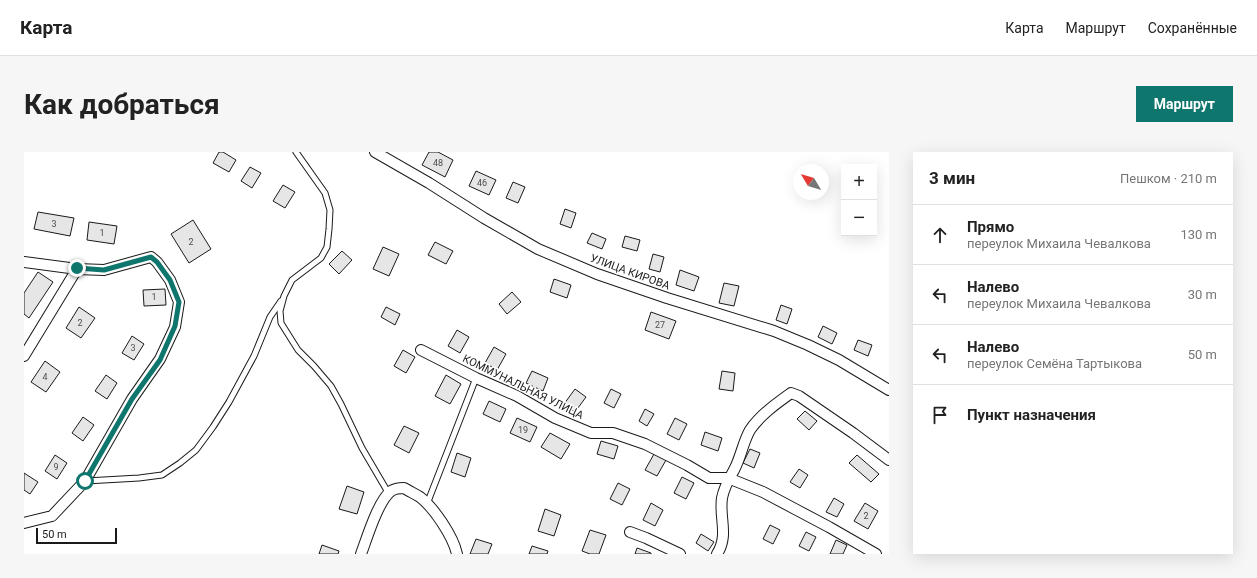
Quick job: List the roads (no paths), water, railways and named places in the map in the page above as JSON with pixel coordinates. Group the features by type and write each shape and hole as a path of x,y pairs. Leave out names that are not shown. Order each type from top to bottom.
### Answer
{"street":[{"name":"УЛИЦА КИРОВА","path":"375,152 538,249 597,274 787,337 839,360 889,390"},
{"path":"24,262 104,270 151,257 157,262 170,280 179,302 175,326 160,360 132,399 85,481 52,516 24,523"},
{"path":"24,356 77,268"},
{"name":"КОММУНАЛЬНАЯ УЛИЦА","path":"421,350 476,378 517,396 555,418 591,433 612,433 645,444 710,478 728,478 764,492 795,510 829,526 876,554"},
{"path":"717,554 721,548 724,536 722,497 728,478 734,470 750,430 762,417 791,394 799,396 889,460"},
{"path":"361,554 373,522 385,499 392,490 404,488 420,498 441,521 455,546 457,554"},
{"path":"630,532 680,554"}],"lane":[{"path":"85,481 139,478 162,475 196,450 213,427 229,402 254,356 270,317 284,296 292,280 321,258 327,247 330,210 325,193 296,152"},
{"path":"284,296 280,310 280,323 298,350 331,386 362,448 389,494"},
{"path":"427,505 476,378"}]}
